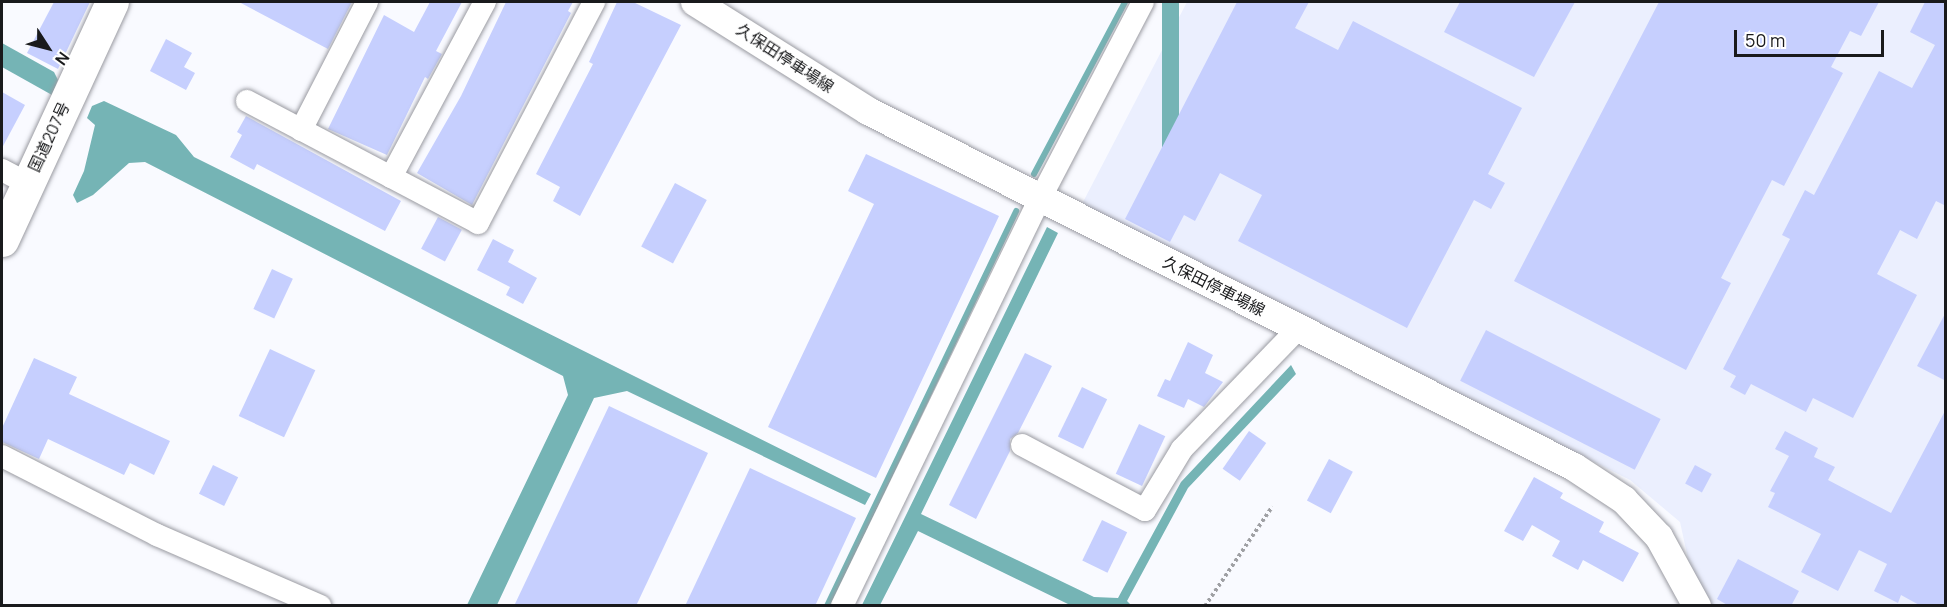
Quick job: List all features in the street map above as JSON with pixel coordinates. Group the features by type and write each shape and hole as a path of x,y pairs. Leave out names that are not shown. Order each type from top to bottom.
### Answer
{"highway":[{"name":"国道207号","path":"2,240 15,177 112,2"}],"main road":[{"name":"久保田停車場線","path":"695,2 868,111 1574,467 1624,500 1659,537 1697,606"}],"street":[{"path":"301,129 367,2"},
{"path":"392,177 485,2"},
{"path":"247,101 478,223 594,2"},
{"path":"842,606 1040,199 1143,2"},
{"path":"1022,445 1145,510 1182,449 1298,329"},
{"path":"2,456 157,535 320,606"}],"path":[{"path":"1205,606 1272,507"}],"shaded area":[{"path":"1187,2 1945,2 1945,605 1712,605 1690,568 1680,522 1630,480 1082,204"}],"water":[{"path":"1162,2 1179,2 1179,214 1162,214"},
{"path":"2,43 54,72 58,80 52,95 2,67"},
{"path":"104,101 176,135 194,157 871,494 865,505 627,391 594,398 497,605 467,605 568,395 563,376 145,162 129,163 93,195 77,203 73,195 84,171 95,125 87,118 92,106"},
{"path":"1047,227 1058,233 921,514 1094,597 1118,598 1181,482 1291,365 1296,374 1188,488 1127,601 1131,605 1070,605 918,531 880,605 862,605"}],"building":[{"path":"54,2 90,2 58,69 27,53"},
{"path":"239,2 352,2 328,49"},
{"path":"430,2 462,2 436,51 442,54 428,79 425,77 387,155 328,129 384,15 414,32"},
{"path":"506,2 573,2 568,11 571,13 472,205 417,173 461,96"},
{"path":"617,2 633,2 681,25 580,216 553,201 560,187 536,174 593,64 589,62"},
{"path":"1237,2 1309,2 1295,28 1338,50 1353,21 1522,108 1488,174 1505,183 1491,209 1474,200 1407,328 1238,241 1262,195 1220,173 1195,221 1184,215 1170,242 1125,219"},
{"path":"1460,2 1575,2 1534,77 1444,32"},
{"path":"1659,2 1879,2 1861,36 1850,31 1831,67 1843,73 1784,186 1772,180 1721,278 1731,283 1686,370 1514,281"},
{"path":"1925,2 1946,2 1946,206 1936,201 1917,239 1900,230 1877,274 1917,295 1853,418 1813,398 1806,412 1751,384 1745,395 1730,387 1736,376 1723,369 1790,239 1782,235 1805,190 1814,195 1879,71 1912,88 1935,45 1910,32"},
{"path":"166,39 192,53 184,67 195,73 186,90 150,71"},
{"path":"2,92 25,105 2,148"},
{"path":"246,116 401,201 385,231 257,164 254,170 230,157 242,135 237,132"},
{"path":"866,154 999,216 876,478 768,427 874,204 848,191"},
{"path":"675,183 707,200 673,263 641,247"},
{"path":"438,217 462,230 445,261 421,249"},
{"path":"493,239 514,250 508,262 537,278 523,304 506,295 510,287 477,270"},
{"path":"272,269 293,279 274,319 253,309"},
{"path":"1946,312 1946,381 1917,366"},
{"path":"1486,330 1661,419 1635,470 1460,381"},
{"path":"1188,342 1213,355 1205,373 1223,382 1204,407 1188,399 1184,408 1157,396 1165,379 1170,381"},
{"path":"270,349 315,370 284,437 239,416"},
{"path":"1025,353 1052,366 1018,433 1010,439 1010,451 976,519 949,505"},
{"path":"34,358 77,377 69,394 170,441 154,475 130,463 124,475 48,439 39,459 2,442 2,428"},
{"path":"1082,387 1107,399 1083,449 1058,436"},
{"path":"609,406 708,453 636,606 514,606"},
{"path":"1946,409 1946,606 1921,606 1901,595 1898,603 1874,591 1887,564 1859,550 1838,591 1801,572 1821,534 1768,507 1775,493 1770,491 1789,456 1775,449 1785,431 1818,448 1814,457 1835,467 1828,480 1891,513"},
{"path":"1139,424 1165,436 1142,486 1116,474"},
{"path":"1249,431 1266,443 1240,481 1223,469"},
{"path":"1329,459 1353,472 1331,513 1307,500"},
{"path":"213,465 238,477 224,506 199,494"},
{"path":"1695,465 1712,474 1702,492 1685,484"},
{"path":"750,468 856,518 815,606 685,606"},
{"path":"1534,477 1563,493 1560,498 1604,522 1599,532 1639,553 1623,582 1583,560 1578,570 1552,556 1560,541 1532,525 1523,541 1504,531"},
{"path":"1102,520 1127,532 1107,573 1082,560"},
{"path":"1738,559 1799,591 1791,606 1729,606 1717,599"}],"waterway":[{"path":"1034,174 1125,2"},
{"path":"827,606 1016,211"}]}
